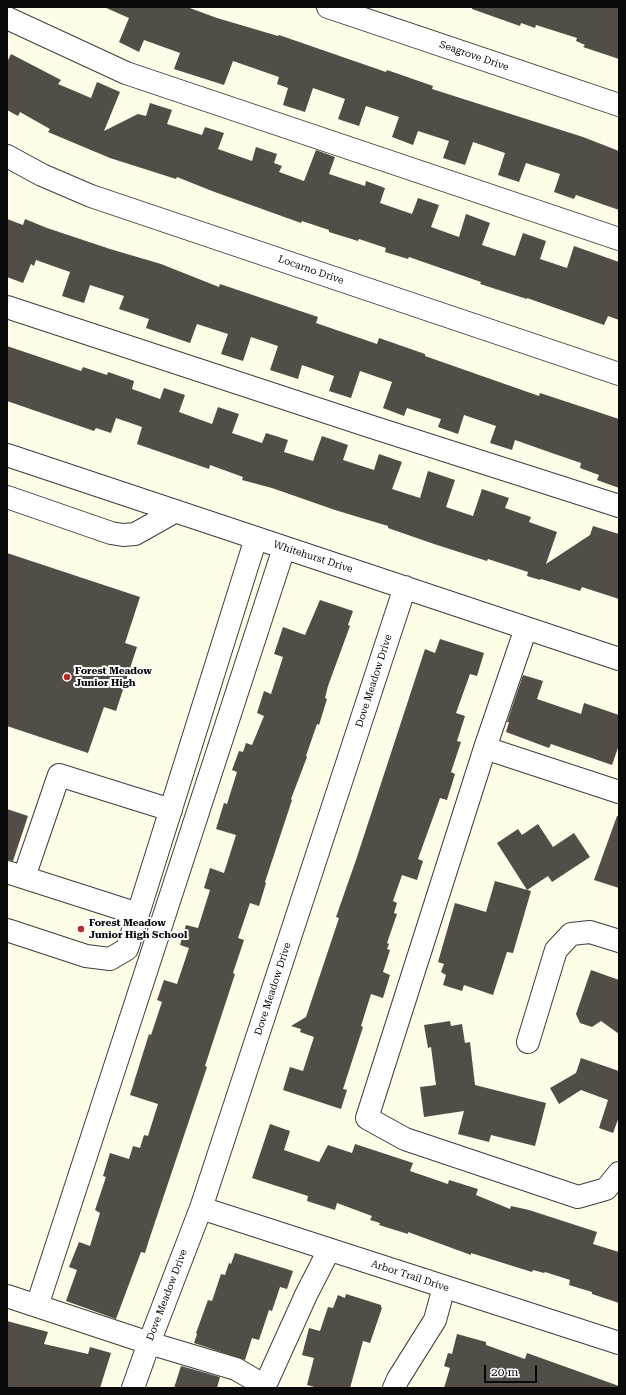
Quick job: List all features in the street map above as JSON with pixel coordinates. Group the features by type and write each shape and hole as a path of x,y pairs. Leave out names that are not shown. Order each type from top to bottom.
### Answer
{"street":[{"name":"Seagrove Drive","path":"328,7 619,105"},
{"path":"7,18 126,73 619,240"},
{"name":"Locarno Drive","path":"7,156 42,175 91,196 619,374"},
{"path":"7,307 619,506"},
{"name":"Whitehurst Drive","path":"7,454 619,659"},
{"path":"7,497 111,533 123,535 135,534 176,511"},
{"path":"7,930 86,956 110,959 127,949 256,538"},
{"path":"37,1306 284,548"},
{"name":"Dove Meadow Drive","path":"133,1388 201,1208 405,587"},
{"path":"526,628 485,748 367,1118 405,1139 578,1198 606,1189 619,1173"},
{"path":"485,748 619,792"},
{"path":"138,914 15,874 59,775 171,810"},
{"path":"528,1042 556,950 571,934 590,932 619,941"},
{"name":"Arbor Trail Drive","path":"201,1208 619,1343"},
{"path":"7,1296 149,1343 236,1369 253,1379 263,1388 306,1295 329,1250"},
{"path":"394,1388 398,1378 435,1320 444,1286"}],"building":[{"path":"104,7 187,7 217,18 278,36 279,35 386,72 387,70 433,86 432,89 583,137 619,151 619,210 576,195 574,199 554,192 560,174 526,163 519,182 498,175 505,153 473,142 465,165 443,158 449,141 418,131 413,145 392,137 399,117 366,106 359,126 338,119 345,99 313,88 305,112 283,105 288,88 277,84 279,77 233,61 224,85 174,69 180,53 144,40 139,52 119,42 129,18"},
{"path":"472,7 619,7 619,59 583,47 585,45 576,41 577,38 536,25 535,28 521,23 520,26 472,9"},
{"path":"11,54 61,80 58,84 91,98 97,82 120,92 104,131 138,114 146,116 150,103 172,110 167,124 202,135 205,127 224,133 218,149 252,161 256,147 277,154 274,163 282,166 279,172 304,181 316,150 335,157 329,174 365,186 366,181 385,188 380,203 412,214 418,198 439,205 431,227 459,237 466,214 490,223 482,245 515,256 523,233 546,241 540,259 567,268 574,246 619,262 619,320 608,316 604,325 527,298 480,284 481,282 409,257 408,259 385,252 386,248 359,239 358,241 329,232 329,230 302,221 301,223 177,177 176,179 110,158 48,132 50,129 20,112 18,116 7,110 7,62"},
{"path":"7,219 23,225 25,219 110,249 161,264 219,287 220,284 318,317 316,323 377,344 379,338 425,354 425,356 539,396 540,393 619,419 619,488 597,480 599,475 580,468 581,463 515,440 512,450 490,443 496,426 464,415 458,434 438,427 441,419 407,408 404,416 383,408 392,382 360,371 351,398 329,391 334,376 302,365 298,379 270,370 278,346 251,337 243,361 221,354 228,334 197,324 190,343 146,328 149,319 119,309 124,296 90,285 84,303 62,296 70,272 36,260 34,266 31,264 23,283 7,277"},
{"path":"7,346 81,371 83,367 107,375 108,372 134,381 132,389 160,399 164,388 185,395 179,412 212,424 218,407 239,414 232,433 262,443 266,433 288,440 284,452 313,461 322,436 348,445 343,460 374,470 379,454 402,462 392,489 420,498 428,471 455,480 446,507 473,516 482,489 509,498 505,508 531,517 529,522 557,532 546,564 590,535 593,526 619,534 619,599 582,587 580,591 527,576 528,572 434,544 388,528 388,526 335,510 272,488 242,480 243,477 210,465 209,469 137,444 142,427 116,418 111,433 96,428 94,431 7,401"},
{"name":"Forest Meadow Junior High","path":"7,553 140,597 125,643 137,647 116,711 104,707 88,753 7,726"},
{"path":"320,600 353,611 348,625 350,626 328,686 325,698 327,699 319,725 317,724 306,756 307,757 291,799 292,800 265,882 266,883 259,906 250,903 238,938 244,940 233,973 235,974 205,1066 207,1067 145,1253 141,1252 116,1319 66,1301 77,1270 69,1267 79,1242 90,1246 100,1213 95,1210 106,1177 103,1176 110,1153 129,1159 133,1146 140,1148 144,1135 148,1136 158,1104 130,1095 149,1034 151,1035 162,1002 157,1000 164,980 177,984 189,948 180,945 186,925 198,928 210,890 204,888 210,868 224,873 236,835 216,829 224,803 227,804 237,772 232,770 239,751 243,752 246,743 252,745 264,716 257,713 264,691 271,694 283,657 274,654 283,627 305,635"},
{"path":"440,639 484,653 477,676 470,674 456,713 465,716 457,741 461,742 451,772 455,774 447,800 440,798 418,859 423,861 417,880 402,875 393,901 397,903 394,913 397,914 387,943 389,944 387,949 390,950 383,972 390,975 383,998 371,994 361,1026 363,1027 343,1089 347,1090 341,1109 283,1090 290,1067 303,1071 314,1037 300,1032 301,1029 291,1026 306,1017 339,918 336,917 425,649 435,653"},
{"path":"523,675 543,681 537,699 581,714 584,703 619,715 619,745 612,765 551,744 549,748 506,732 509,722 507,722"},
{"path":"7,809 28,816 13,861 7,860"},
{"path":"617,816 619,816 619,888 594,880"},
{"path":"538,824 553,847 574,833 590,857 552,882 548,876 527,890 497,843 518,829 522,835"},
{"path":"495,881 531,891 513,953 507,952 493,995 464,985 462,991 443,985 446,975 441,972 444,964 438,962 455,903 486,912"},
{"path":"591,970 619,980 619,1034 601,1021 592,1027 580,1023 576,1014"},
{"path":"450,1021 451,1026 462,1024 465,1043 470,1042 475,1085 546,1103 535,1146 491,1135 489,1142 458,1134 464,1111 424,1117 420,1087 436,1085 431,1047 428,1048 424,1025"},
{"path":"581,1058 619,1071 619,1117 613,1133 599,1128 608,1100 581,1090 559,1104 550,1088 576,1073"},
{"path":"270,1124 290,1131 284,1150 319,1162 328,1145 352,1153 355,1144 413,1163 410,1171 448,1184 449,1180 478,1189 476,1195 510,1209 511,1206 529,1210 597,1232 593,1244 619,1252 619,1303 592,1294 592,1292 569,1285 570,1280 545,1272 533,1270 532,1272 471,1253 471,1255 408,1232 408,1234 379,1225 380,1223 370,1220 372,1216 337,1203 335,1210 307,1201 308,1196 252,1178"},
{"path":"235,1253 293,1271 287,1289 280,1287 272,1311 269,1310 259,1340 252,1338 245,1360 194,1343 208,1300 212,1301 221,1274 225,1275 229,1263 231,1264"},
{"path":"346,1294 381,1305 382,1308 370,1343 363,1341 350,1388 318,1388 307,1385 314,1358 302,1355 309,1328 320,1331 328,1307 333,1308 338,1295 345,1298"},
{"path":"7,1321 48,1332 44,1344 88,1354 90,1347 111,1353 100,1388 7,1388"},
{"path":"457,1334 486,1342 486,1345 525,1359 527,1353 619,1386 618,1388 444,1388 450,1368 444,1366 448,1353 452,1354"},
{"path":"181,1366 220,1377 217,1388 174,1388"}],"place":[{"name":"Forest Meadow Junior High","path":"67,677"},
{"name":"Forest Meadow Junior High School","path":"81,929"}]}
